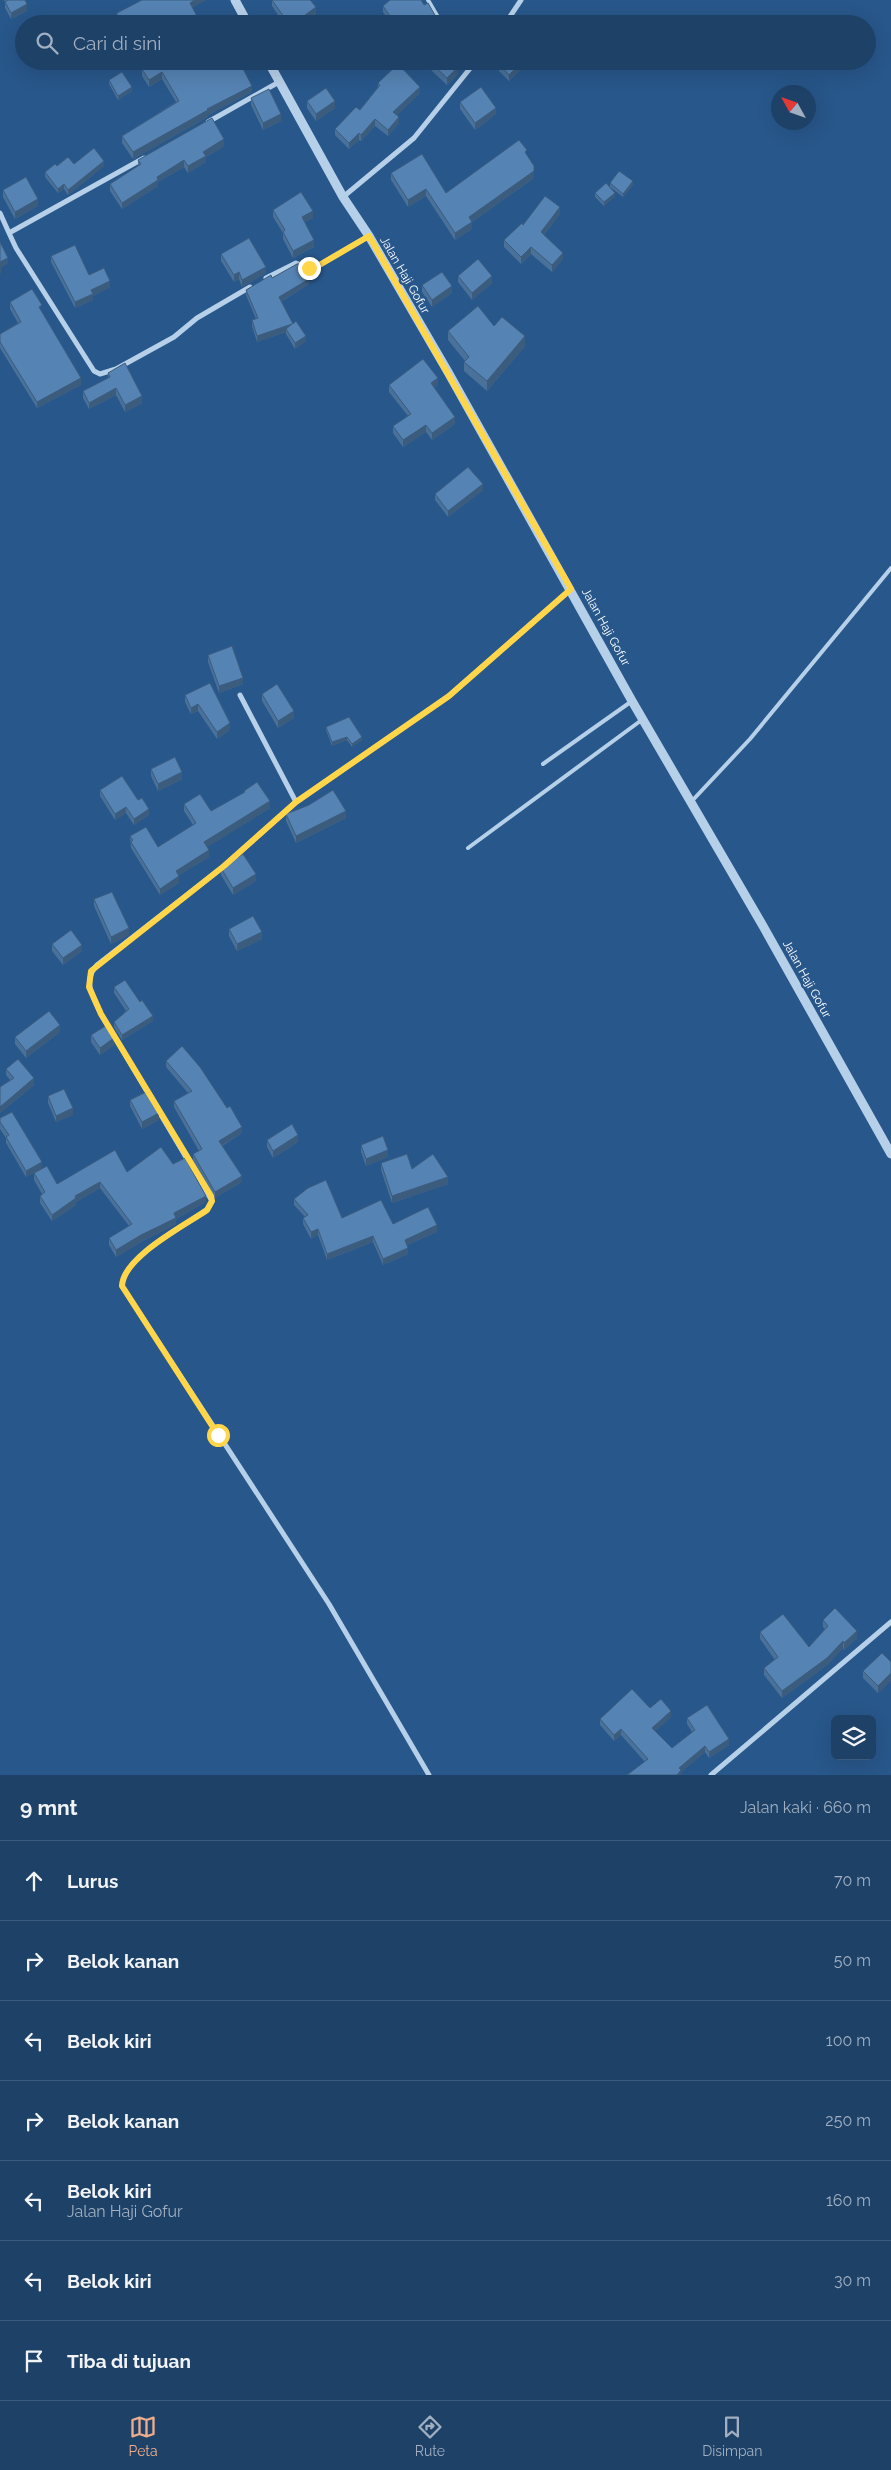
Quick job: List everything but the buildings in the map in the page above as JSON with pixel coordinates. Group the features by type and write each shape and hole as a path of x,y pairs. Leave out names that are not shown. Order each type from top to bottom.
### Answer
{"street":[{"path":"235,0 243,15"},
{"path":"511,15 521,0"},
{"name":"Jalan Haji Gofur","path":"273,70 342,197 369,236 891,1154"},
{"path":"342,197 414,138 469,70"},
{"path":"204,124 279,82"},
{"path":"9,233 154,152"},
{"path":"0,213 16,248 94,370 100,374 116,369 174,337 198,318 256,284"},
{"path":"264,280 296,263 309,268 316,267 369,236"},
{"path":"428,1774 330,1604 122,1286 122,1278 134,1261 207,1210 212,1201 101,1014 89,987 89,975 97,965 224,866 296,802 449,696 571,589"},
{"path":"240,695 296,802"},
{"path":"711,1775 891,1622"}],"lane":[{"path":"428,0 437,15"},
{"path":"692,802 750,739 891,568"},
{"path":"543,764 632,700"},
{"path":"468,848 643,719"}],"route":[{"path":"218,1435 122,1286 122,1278 134,1261 207,1210 211,1205 211,1196 101,1014 89,987 89,975 97,965 224,866 296,802 449,696 571,589 448,372 386,269 369,236 316,267 309,268"}]}
